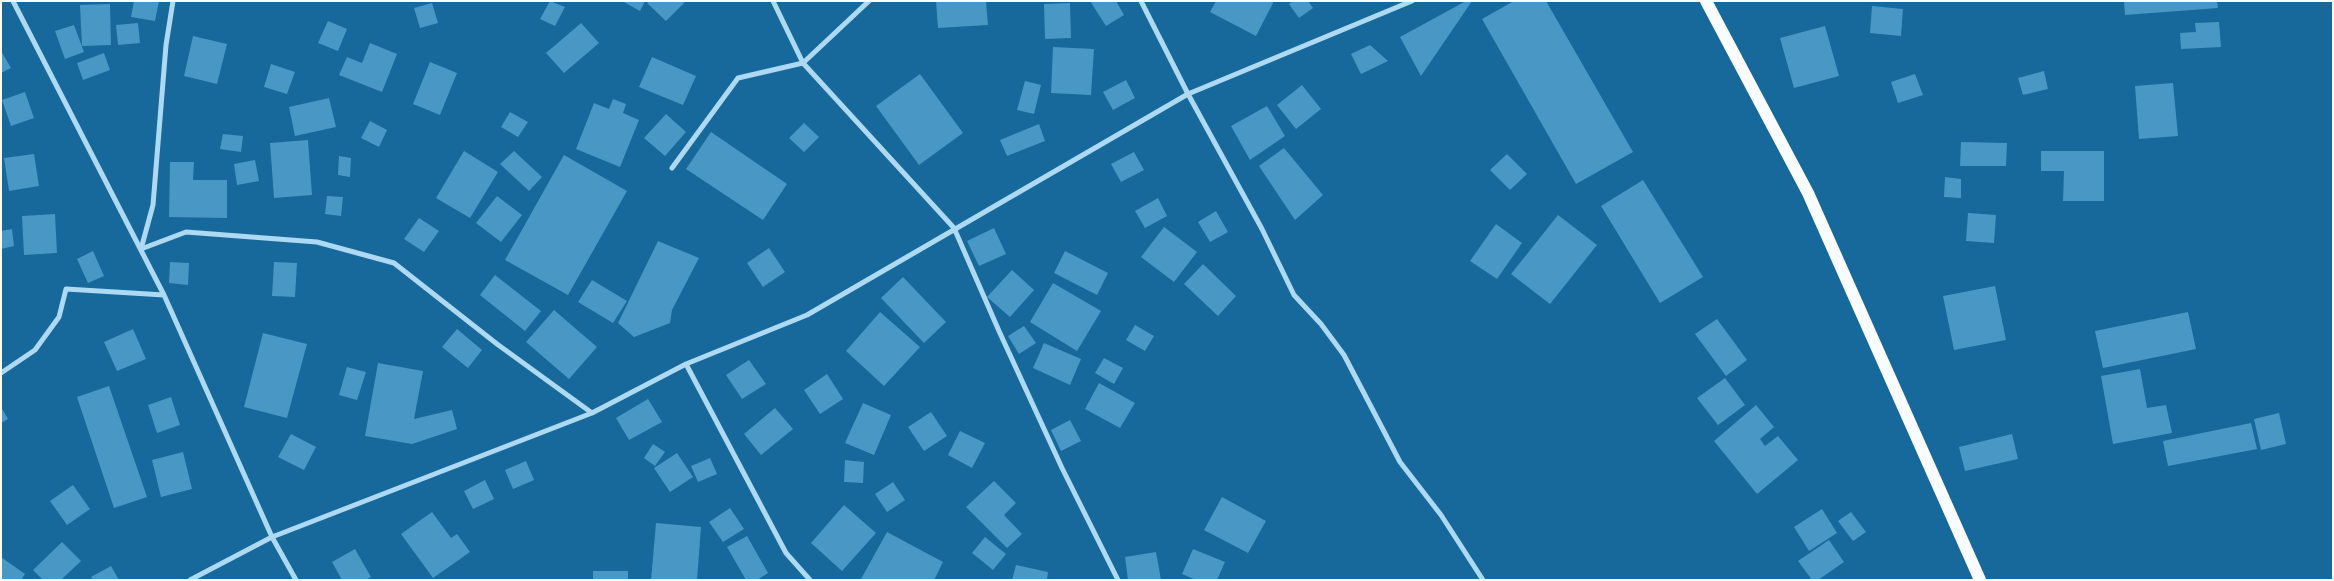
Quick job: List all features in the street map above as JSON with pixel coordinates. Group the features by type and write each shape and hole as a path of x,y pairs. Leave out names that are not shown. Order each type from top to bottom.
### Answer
{"main road":[{"path":"1706,1 1808,193 1980,580"}],"street":[{"path":"13,1 164,295 272,537 296,580"},
{"path":"141,249 153,206 166,45 173,1"},
{"path":"773,1 802,63 954,228 998,332 1062,468 1118,580"},
{"path":"672,168 738,78 802,63 869,1"},
{"path":"1142,1 1188,94 1262,230 1294,296 1321,324 1344,355 1400,462 1440,515 1483,580"},
{"path":"190,580 272,537 592,413 686,364 807,315 1188,94 1412,1"},
{"path":"141,249 186,232 317,242 394,263 497,344 592,413"},
{"path":"1,373 35,350 59,318 66,289 164,295"},
{"path":"686,364 786,553 810,580"}],"building":[{"path":"134,1 159,1 155,21 131,17"},
{"path":"550,1 565,7 555,26 540,19"},
{"path":"622,1 645,1 640,11"},
{"path":"649,1 686,1 666,21 647,3"},
{"path":"936,1 986,1 988,25 938,28"},
{"path":"1090,1 1116,1 1124,15 1106,26"},
{"path":"1216,1 1274,1 1256,36 1210,12"},
{"path":"1292,1 1308,1 1313,8 1299,18 1289,4"},
{"path":"1466,1 1472,1 1421,76 1400,37"},
{"path":"1514,1 1546,1 1633,152 1576,184 1482,19"},
{"path":"2124,1 2217,1 2218,8 2125,15"},
{"path":"432,3 438,23 420,28 414,8"},
{"path":"1070,3 1071,38 1045,39 1044,4"},
{"path":"110,4 111,45 82,46 80,5"},
{"path":"1872,6 1903,9 1901,36 1870,33"},
{"path":"328,21 347,29 338,51 318,43"},
{"path":"2219,22 2221,47 2181,49 2180,33 2196,32 2195,23"},
{"path":"138,23 140,43 118,45 116,25"},
{"path":"581,23 599,43 564,73 546,53"},
{"path":"74,25 84,52 65,59 55,31"},
{"path":"1825,26 1839,76 1794,88 1780,38"},
{"path":"193,36 227,44 217,84 184,76"},
{"path":"370,43 397,54 382,92 339,75 347,57 362,63"},
{"path":"1370,45 1388,61 1361,74 1351,54"},
{"path":"1053,47 1094,49 1091,95 1051,93"},
{"path":"1,51 11,68 1,73"},
{"path":"104,53 110,70 83,80 77,63"},
{"path":"652,57 696,76 683,105 639,87"},
{"path":"430,62 457,73 440,115 413,104"},
{"path":"271,64 295,72 287,94 264,87"},
{"path":"2044,71 2048,89 2023,95 2018,78"},
{"path":"920,74 963,133 919,165 876,106"},
{"path":"1915,74 1923,95 1898,103 1891,82"},
{"path":"1126,80 1135,98 1113,110 1103,92"},
{"path":"1025,81 1041,85 1034,114 1017,110"},
{"path":"2173,83 2178,136 2139,139 2135,86"},
{"path":"1302,85 1321,109 1296,129 1277,105"},
{"path":"25,92 34,118 11,126 2,100"},
{"path":"329,98 336,127 295,136 289,107"},
{"path":"613,99 626,104 623,113 639,120 620,167 576,149 594,103 609,109"},
{"path":"1267,106 1285,136 1250,160 1231,126"},
{"path":"510,112 528,122 518,137 501,127"},
{"path":"666,114 686,132 665,156 644,138"},
{"path":"370,121 387,130 379,147 361,138"},
{"path":"804,123 819,137 804,152 789,138"},
{"path":"1039,124 1045,141 1007,156 1000,140"},
{"path":"711,132 787,184 763,220 686,169"},
{"path":"223,134 243,136 241,152 220,149"},
{"path":"308,140 312,195 274,198 270,143"},
{"path":"1961,142 2007,143 2006,166 1960,166"},
{"path":"1284,148 1323,195 1295,220 1259,166"},
{"path":"464,151 498,172 470,218 436,198"},
{"path":"514,151 542,177 529,191 500,164"},
{"path":"2041,151 2104,151 2104,201 2063,201 2064,171 2041,171"},
{"path":"1134,152 1144,170 1121,182 1111,164"},
{"path":"34,154 39,186 9,191 4,158"},
{"path":"1507,154 1527,174 1510,190 1490,170"},
{"path":"564,155 627,191 568,295 505,260"},
{"path":"339,156 351,158 350,177 338,175"},
{"path":"255,160 259,181 237,185 234,164"},
{"path":"170,162 194,162 193,180 227,180 227,218 169,217"},
{"path":"1945,177 1961,179 1961,198 1944,197"},
{"path":"1643,180 1703,277 1660,303 1601,206"},
{"path":"327,196 343,197 341,216 325,214"},
{"path":"497,196 522,215 501,242 476,223"},
{"path":"1158,198 1167,216 1145,228 1135,211"},
{"path":"1216,211 1228,232 1210,242 1198,222"},
{"path":"1968,213 1996,215 1994,243 1966,241"},
{"path":"55,214 57,253 24,255 22,216"},
{"path":"1558,215 1597,245 1550,304 1511,274"},
{"path":"419,218 439,231 424,252 404,239"},
{"path":"1496,224 1522,243 1497,279 1470,261"},
{"path":"1164,227 1197,252 1174,282 1141,257"},
{"path":"994,228 1006,254 979,266 967,241"},
{"path":"12,229 14,246 1,249 1,231"},
{"path":"658,241 699,258 672,310 670,323 634,337 618,323"},
{"path":"769,248 785,272 763,287 747,263"},
{"path":"93,251 104,276 88,283 77,259"},
{"path":"1065,251 1108,273 1097,295 1054,273"},
{"path":"170,262 189,263 188,285 169,283"},
{"path":"274,262 297,263 295,297 272,296"},
{"path":"1203,264 1236,296 1218,316 1184,284"},
{"path":"1012,270 1034,290 1010,317 987,297"},
{"path":"495,275 541,311 525,331 480,295"},
{"path":"903,277 946,322 924,343 881,298"},
{"path":"592,280 627,301 613,323 578,302"},
{"path":"1053,283 1101,311 1077,351 1030,322"},
{"path":"1995,286 2006,340 1954,350 1943,296"},
{"path":"554,310 597,347 569,379 526,342"},
{"path":"880,312 920,347 884,386 846,351"},
{"path":"2188,312 2196,349 2103,368 2095,331"},
{"path":"1717,319 1747,360 1726,376 1695,334"},
{"path":"1135,325 1154,336 1145,351 1126,340"},
{"path":"1024,326 1036,343 1019,354 1008,336"},
{"path":"133,329 146,359 117,371 104,342"},
{"path":"457,329 482,350 468,368 442,347"},
{"path":"263,333 307,344 287,418 244,407"},
{"path":"1044,343 1081,359 1070,385 1033,368"},
{"path":"1104,358 1123,368 1114,384 1095,373"},
{"path":"749,360 766,384 742,399 726,375"},
{"path":"378,363 423,371 414,419 452,410 457,429 412,444 365,436"},
{"path":"347,367 366,372 357,400 339,395"},
{"path":"2140,369 2147,408 2166,405 2172,433 2113,444 2101,376"},
{"path":"827,374 843,399 820,414 804,390"},
{"path":"1725,378 1745,405 1718,425 1697,398"},
{"path":"1099,383 1135,403 1120,428 1085,409"},
{"path":"109,386 147,497 114,508 77,397"},
{"path":"171,397 180,425 157,433 148,405"},
{"path":"648,399 662,422 629,440 616,418"},
{"path":"863,403 891,415 874,455 845,443"},
{"path":"1756,405 1774,427 1760,439 1765,446 1778,436 1798,460 1757,494 1714,441"},
{"path":"1,407 8,419 1,423"},
{"path":"775,408 793,429 761,455 744,434"},
{"path":"931,412 947,436 924,451 908,427"},
{"path":"2279,413 2286,444 2261,450 2254,419"},
{"path":"1070,420 1081,441 1061,451 1051,430"},
{"path":"2251,423 2257,449 2168,466 2163,441"},
{"path":"960,431 985,443 972,468 948,455"},
{"path":"291,434 316,447 304,470 278,457"},
{"path":"2012,434 2018,459 1965,471 1959,447"},
{"path":"653,444 665,452 655,466 644,458"},
{"path":"183,452 192,489 161,497 152,460"},
{"path":"677,453 693,477 670,492 654,468"},
{"path":"710,458 717,474 698,482 691,466"},
{"path":"845,460 864,462 863,483 844,482"},
{"path":"526,461 534,480 513,489 505,470"},
{"path":"485,480 494,499 473,509 464,491"},
{"path":"994,481 1016,503 1004,515 1022,534 1007,548 966,507"},
{"path":"893,482 905,500 887,512 875,494"},
{"path":"73,485 90,509 67,525 50,501"},
{"path":"1222,497 1266,521 1248,553 1204,530"},
{"path":"844,505 876,533 842,571 811,543"},
{"path":"730,508 744,529 723,542 709,522"},
{"path":"1822,509 1837,533 1809,551 1794,527"},
{"path":"432,512 451,538 457,534 470,552 433,578 401,534"},
{"path":"1851,512 1866,532 1853,541 1838,521"},
{"path":"656,523 701,527 697,580 651,580"},
{"path":"887,532 943,562 934,580 861,579"},
{"path":"747,536 768,573 757,580 746,580 727,547"},
{"path":"985,537 1006,554 993,570 972,553"},
{"path":"1829,540 1844,562 1818,580 1812,580 1798,561"},
{"path":"62,542 81,561 61,580 43,580 33,570"},
{"path":"355,549 371,577 365,580 342,580 332,562"},
{"path":"1193,549 1225,562 1217,580 1196,580 1182,574"},
{"path":"1156,552 1161,580 1128,580 1125,557"},
{"path":"1,557 25,574 21,580 1,580"},
{"path":"1016,565 1048,572 1047,580 1012,580"},
{"path":"111,566 119,580 93,580 91,577"},
{"path":"593,571 628,571 628,580 593,580"}]}
